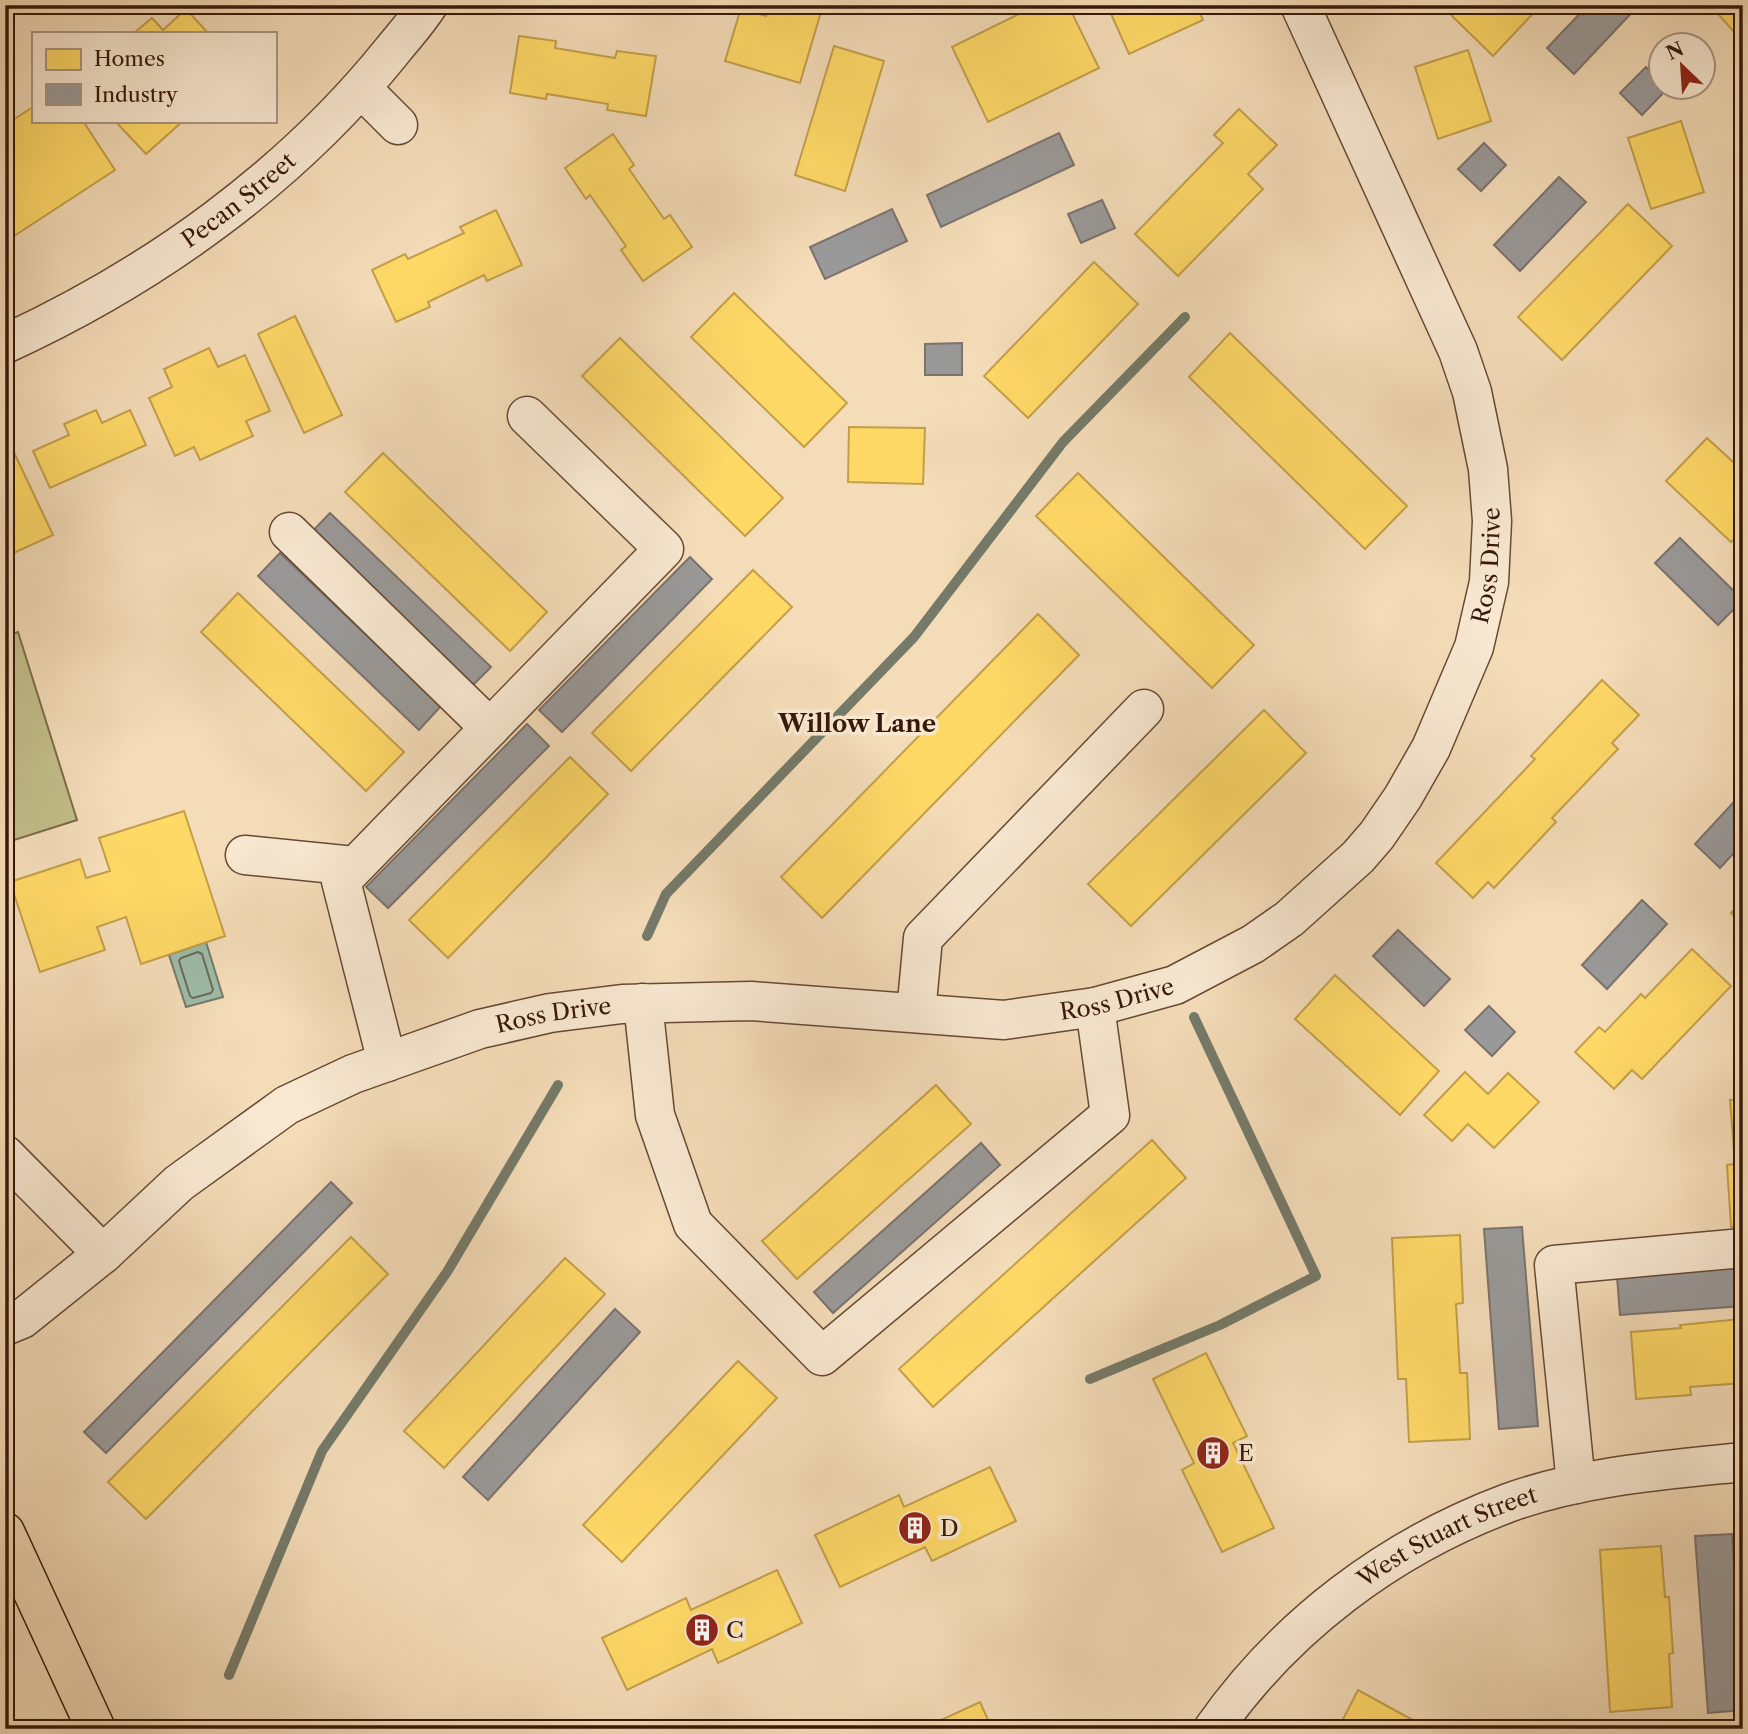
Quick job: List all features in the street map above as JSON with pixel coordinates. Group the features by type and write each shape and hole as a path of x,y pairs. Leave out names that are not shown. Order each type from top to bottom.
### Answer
{"main road":[{"path":"5,1532 96,1729"}],"street":[{"name":"Pecan Street","path":"5,344 89,302 219,218 293,157 362,89 428,5"},
{"name":"Ross Drive","path":"5,1326 22,1319 103,1254 179,1183 287,1105 353,1074 480,1029 550,1013 643,1003 751,1001 1004,1020 1095,1007 1174,985 1253,944 1289,919 1358,857 1403,797 1431,748 1474,647 1489,582 1492,521 1488,469 1472,392 1453,340 1300,5"},
{"path":"362,89 398,125"},
{"path":"387,1062 341,881 664,549 527,416"},
{"path":"289,532 490,728"},
{"path":"916,1013 923,938 1144,709"},
{"path":"245,855 354,866"},
{"path":"643,1003 655,1115 693,1224 822,1356 1110,1115 1095,1007"},
{"path":"5,1155 103,1254"},
{"path":"1576,1484 1554,1265 1743,1248"},
{"name":"West Stuart Street","path":"1213,1729 1236,1696 1288,1639 1359,1581 1435,1535 1509,1503 1576,1484 1657,1471 1743,1462"}],"shaded area":[{"path":"18,632 77,820 5,843 5,636"}],"water":[{"path":"206,942 223,997 186,1007 169,955"}],"building: Homes":[{"path":"5,5 30,5 5,19"},
{"path":"769,5 823,5 800,83 725,61 741,8 766,16"},
{"path":"1037,5 1068,5 1099,68 988,122 952,47"},
{"path":"1107,5 1196,5 1203,20 1129,54"},
{"path":"1457,5 1541,5 1493,56 1449,13"},
{"path":"1710,5 1743,5 1743,25 1734,32"},
{"path":"186,9 207,32 135,32 152,18 163,30"},
{"path":"519,36 556,41 555,48 615,58 617,51 656,56 646,116 607,110 608,104 547,94 546,99 510,93"},
{"path":"834,46 884,61 845,191 795,175"},
{"path":"1468,50 1491,121 1438,139 1415,67"},
{"path":"32,108 32,122 84,122 115,170 8,240 5,236 5,125"},
{"path":"1239,109 1277,145 1248,174 1263,189 1178,276 1135,234 1223,143 1214,135"},
{"path":"1681,121 1704,192 1651,209 1628,138"},
{"path":"116,122 182,122 146,154"},
{"path":"613,134 634,165 629,169 664,219 670,215 692,247 643,281 621,250 626,246 590,195 586,199 565,168"},
{"path":"1628,204 1672,246 1562,360 1518,317"},
{"path":"496,210 522,265 487,281 484,275 428,302 430,307 396,322 372,270 405,254 408,259 464,233 460,227"},
{"path":"1094,262 1138,304 1028,418 984,376"},
{"path":"734,293 847,403 804,447 691,337"},
{"path":"295,316 342,415 304,433 258,334"},
{"path":"1230,333 1407,506 1365,549 1189,377"},
{"path":"620,338 783,498 745,536 582,376"},
{"path":"209,348 218,367 245,355 270,411 246,421 253,436 200,460 194,447 175,456 149,398 172,387 164,369"},
{"path":"96,410 102,423 130,410 146,445 50,488 33,451 69,435 64,424"},
{"path":"849,427 925,428 923,484 848,482"},
{"path":"1707,438 1743,471 1743,543 1736,537 1731,542 1666,481"},
{"path":"11,446 53,535 5,557 5,449"},
{"path":"383,453 547,612 510,651 345,492"},
{"path":"1078,473 1254,645 1212,688 1036,516"},
{"path":"753,570 792,607 631,771 592,733"},
{"path":"238,593 404,752 366,791 201,632"},
{"path":"1038,614 1079,655 822,918 781,877"},
{"path":"1602,680 1639,715 1612,743 1618,749 1552,818 1556,822 1494,888 1488,882 1473,898 1436,863 1535,759 1531,756"},
{"path":"1264,710 1306,753 1131,926 1088,884"},
{"path":"570,757 608,794 448,958 409,920"},
{"path":"184,811 225,936 141,964 126,917 97,927 105,950 40,972 10,882 80,859 86,878 110,871 99,838"},
{"path":"1743,900 1743,925 1731,913"},
{"path":"1692,949 1731,986 1642,1079 1632,1070 1614,1089 1575,1052 1599,1027 1605,1032 1641,994 1645,998"},
{"path":"1335,975 1439,1071 1400,1115 1295,1019"},
{"path":"1465,1072 1488,1094 1508,1073 1539,1102 1494,1148 1468,1124 1452,1141 1424,1115"},
{"path":"936,1085 971,1124 797,1279 762,1241"},
{"path":"1743,1099 1743,1226 1731,1227 1727,1165 1735,1164 1730,1100"},
{"path":"1152,1140 1186,1178 933,1407 899,1369"},
{"path":"1460,1235 1463,1303 1456,1304 1460,1373 1467,1373 1470,1439 1409,1442 1406,1379 1398,1379 1392,1238"},
{"path":"351,1237 388,1274 146,1519 108,1482"},
{"path":"565,1258 605,1294 444,1468 404,1431"},
{"path":"1740,1319 1743,1324 1743,1383 1690,1387 1691,1395 1636,1399 1631,1332"},
{"name":"E","path":"1206,1353 1247,1436 1233,1443 1274,1528 1222,1552 1182,1470 1194,1463 1153,1379"},
{"path":"738,1361 777,1398 622,1562 583,1525"},
{"name":"D","path":"990,1467 1016,1521 932,1561 925,1547 840,1587 815,1535 899,1495 904,1507"},
{"path":"1661,1546 1665,1597 1669,1597 1673,1653 1669,1654 1672,1707 1610,1712 1600,1550"},
{"name":"C","path":"777,1570 802,1623 718,1663 712,1649 627,1690 602,1638 686,1598 691,1610"},
{"path":"1358,1690 1429,1729 1338,1729"},
{"path":"980,1702 992,1729 929,1729 928,1726"}],"building: Industry":[{"path":"1588,5 1639,5 1574,74 1547,48"},
{"path":"1646,67 1646,102 1655,102 1642,115 1620,93"},
{"path":"1059,133 1074,165 941,227 927,195"},
{"path":"1484,143 1506,165 1481,191 1458,169"},
{"path":"1559,177 1586,202 1520,271 1494,245"},
{"path":"1102,200 1115,228 1081,243 1068,214"},
{"path":"892,209 907,241 825,279 810,247"},
{"path":"962,343 962,375 925,375 925,344"},
{"path":"330,513 491,667 468,690 307,537"},
{"path":"1680,538 1743,600 1718,625 1655,563"},
{"path":"280,553 441,706 419,730 258,576"},
{"path":"690,557 712,579 562,732 539,710"},
{"path":"527,724 549,746 388,908 366,887"},
{"path":"1743,792 1743,843 1720,868 1695,844"},
{"path":"1642,900 1667,924 1607,989 1582,965"},
{"path":"1398,930 1450,979 1424,1006 1373,956"},
{"path":"1489,1006 1515,1032 1492,1056 1465,1030"},
{"path":"981,1143 1000,1165 833,1313 814,1292"},
{"path":"331,1182 352,1203 106,1453 84,1432"},
{"path":"1522,1227 1538,1426 1499,1429 1484,1229"},
{"path":"1743,1267 1743,1306 1620,1315 1617,1277"},
{"path":"615,1309 640,1332 488,1500 463,1477"},
{"path":"1732,1534 1743,1710 1708,1713 1695,1536"}],"waterway":[{"path":"647,936 666,894 914,637 1063,442 1185,317"},
{"path":"1090,1379 1220,1325 1316,1276 1194,1017"},
{"path":"229,1675 322,1451 447,1272 558,1085"}],"place":[{"name":"E","path":"1213,1453"},
{"name":"D","path":"915,1528"},
{"name":"C","path":"702,1630"}],"district":[{"name":"Willow Lane","path":"857,723"}]}
